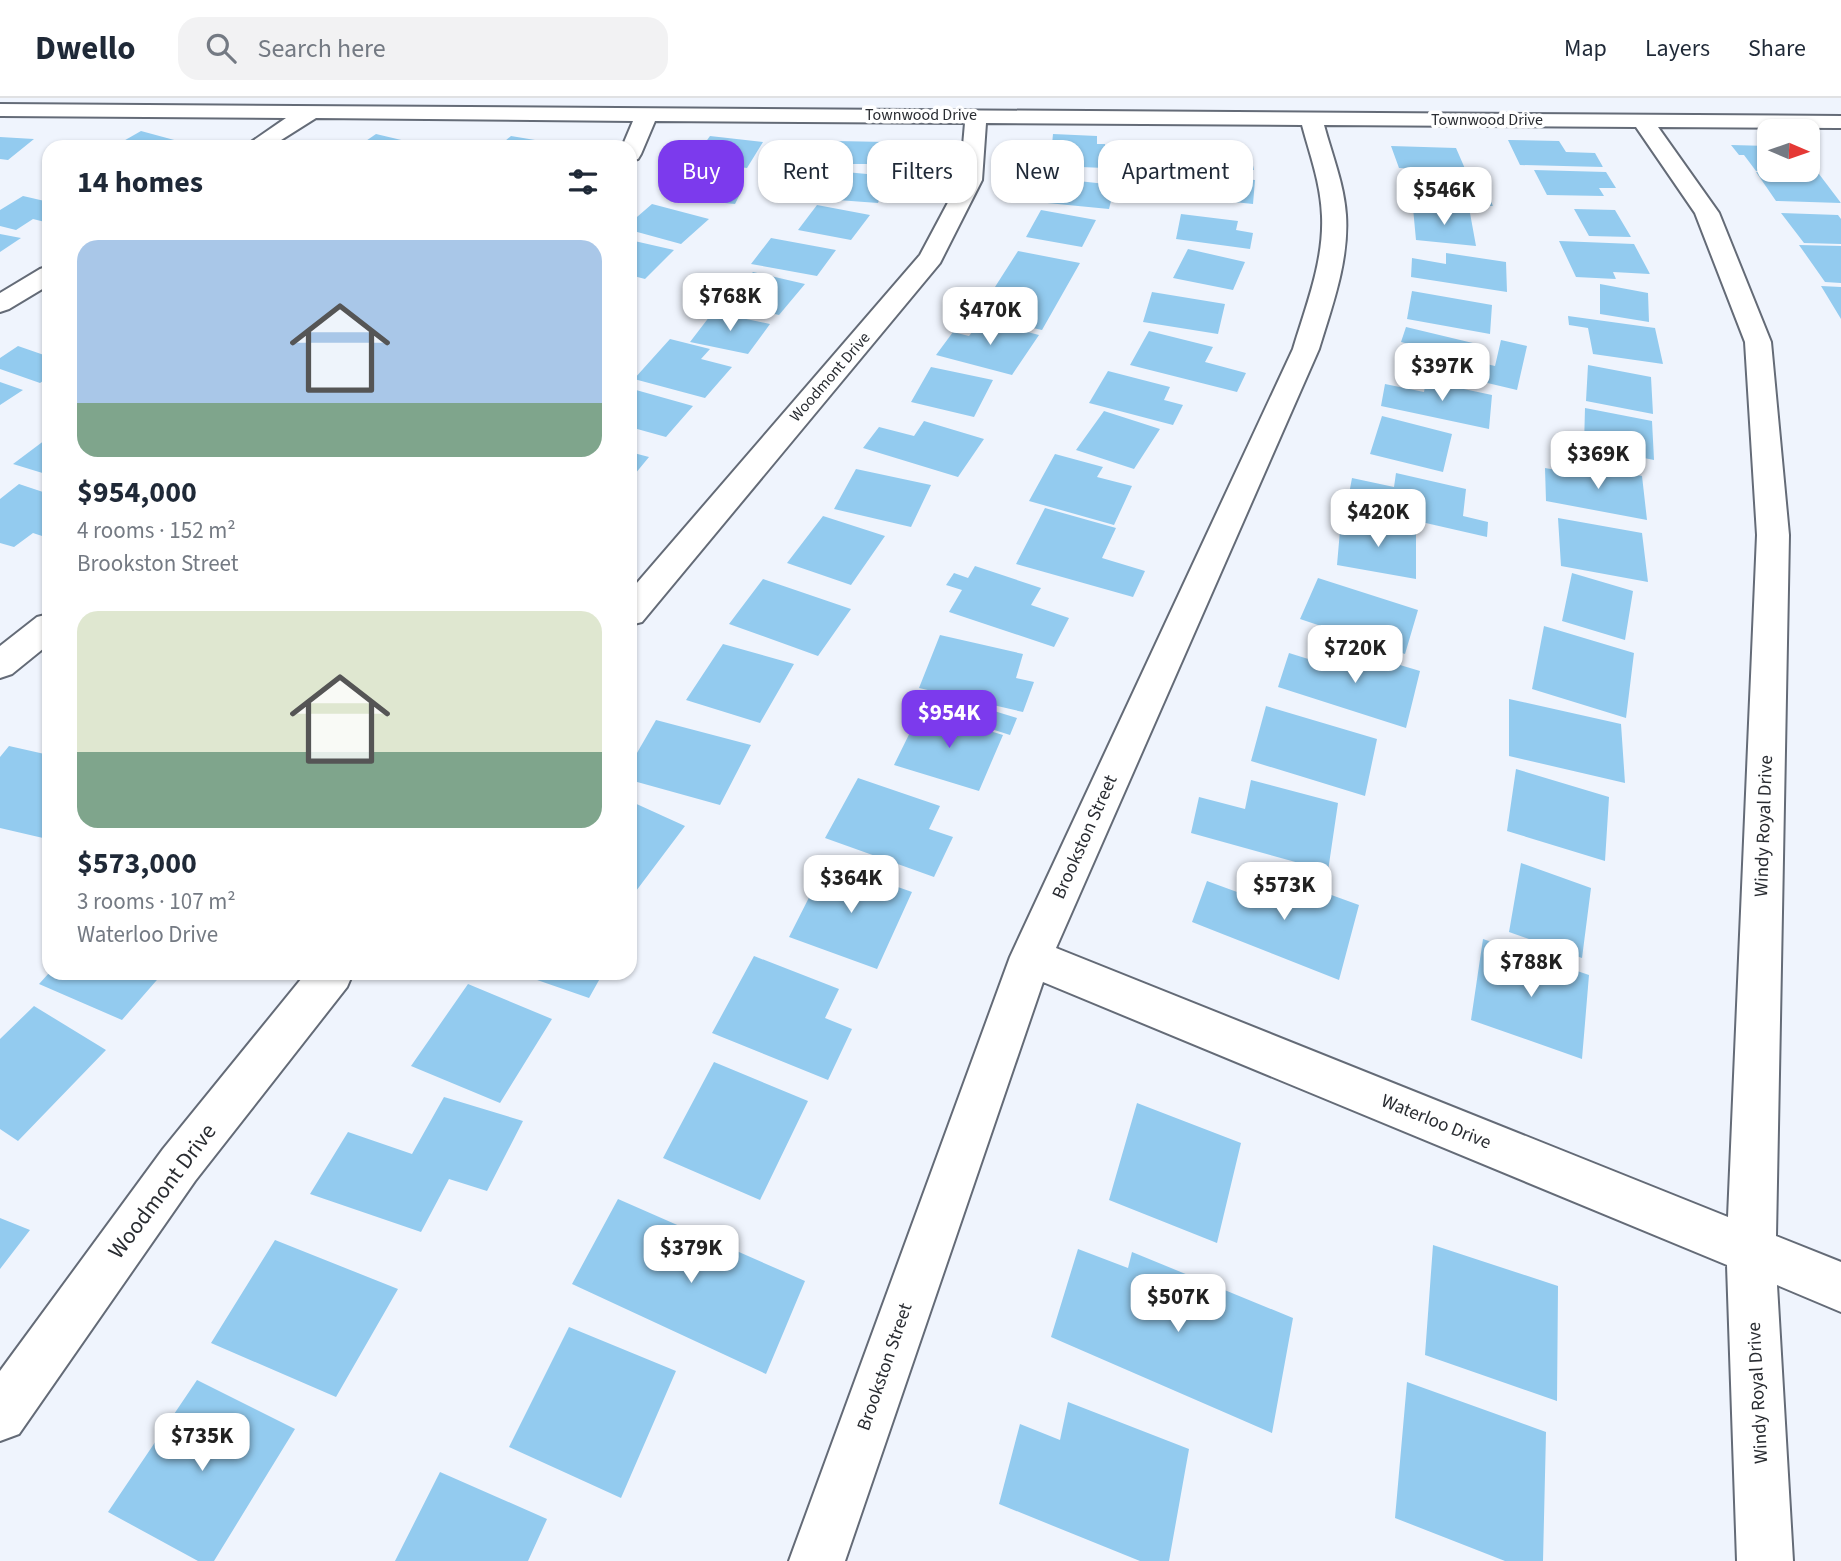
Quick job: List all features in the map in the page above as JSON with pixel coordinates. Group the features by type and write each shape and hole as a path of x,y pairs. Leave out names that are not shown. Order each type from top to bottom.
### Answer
{"street":[{"path":"266,140 332,98"},
{"name":"Townwood Drive","path":"0,110 1841,122"},
{"path":"636,140 647,114"},
{"name":"Woodmont Drive","path":"637,605 931,258 971,180 976,115"},
{"name":"Brookston Street","path":"817,1561 1031,957 1306,349 1325,288 1333,240 1332,198 1311,119"},
{"name":"Windy Royal Drive","path":"1643,121 1707,213 1758,342 1773,534 1751,1250 1765,1561"},
{"path":"0,304 42,278"},
{"path":"0,665 42,632"},
{"name":"Waterloo Drive","path":"1031,957 1841,1287"},
{"name":"Woodmont Drive","path":"0,1415 179,1165 326,980"}],"building":[{"path":"141,131 174,140 125,140"},
{"path":"376,134 401,140 367,140"},
{"path":"1053,134 1097,136 1098,168 1084,167 1084,140 1052,140"},
{"path":"511,136 535,140 506,140"},
{"path":"710,136 758,141 758,150 747,168 744,168 744,140 707,140"},
{"path":"0,137 34,139 8,160 0,159"},
{"path":"1508,140 1559,141 1566,152 1595,153 1603,167 1520,165"},
{"path":"853,141 867,142 867,164 853,164"},
{"path":"1731,145 1757,146 1757,171 1744,155 1739,155"},
{"path":"1391,146 1456,148 1466,171 1399,168"},
{"path":"1534,170 1606,172 1616,188 1599,188 1604,196 1547,195"},
{"path":"853,173 867,174 867,202 853,201"},
{"path":"1820,175 1841,203 1776,201 1763,182 1820,182"},
{"path":"1431,179 1462,179 1465,186 1484,186 1493,206 1409,203 1402,187 1435,187"},
{"path":"1084,182 1098,183 1098,203 1110,203 1109,209 1047,203 1084,203"},
{"path":"23,196 42,200 42,221 33,219 16,230 0,226 0,210"},
{"path":"652,204 709,219 681,244 637,232 637,217"},
{"path":"817,205 870,215 851,240 798,230"},
{"path":"1413,208 1470,213 1476,246 1416,240"},
{"path":"1574,209 1615,210 1631,237 1589,236"},
{"path":"1041,210 1096,220 1082,247 1026,237"},
{"path":"1781,213 1838,215 1841,219 1841,244 1804,243"},
{"path":"1181,214 1238,221 1236,230 1253,233 1250,249 1176,239"},
{"path":"0,234 21,238 0,252"},
{"path":"771,238 836,250 817,276 751,264"},
{"path":"1559,241 1634,244 1650,274 1613,272 1616,279 1576,277"},
{"path":"637,242 674,250 645,279 637,277"},
{"path":"1799,245 1841,246 1841,283 1825,282"},
{"path":"1188,249 1245,262 1233,290 1173,278"},
{"path":"1018,251 1080,263 1042,330 943,308 953,293 986,301"},
{"path":"1446,253 1506,262 1507,292 1411,277 1412,258 1446,264"},
{"path":"753,272 805,284 779,315 725,302"},
{"path":"1600,284 1648,293 1649,322 1600,314"},
{"path":"1821,286 1841,287 1841,319"},
{"path":"1412,291 1492,305 1490,334 1407,319"},
{"path":"1152,292 1225,304 1218,334 1143,322"},
{"path":"713,312 770,324 748,354 690,342"},
{"path":"1568,316 1655,328 1663,364 1593,354 1588,328 1569,325"},
{"path":"981,320 1039,335 1012,375 936,355 953,332 969,336"},
{"path":"1406,327 1477,344 1473,361 1495,366 1501,340 1527,346 1517,390 1403,363 1409,344 1401,342"},
{"path":"1149,331 1213,347 1205,362 1246,373 1237,392 1130,365"},
{"path":"670,339 710,349 701,359 732,367 705,398 637,380 637,376"},
{"path":"18,346 42,354 42,382 0,369 0,358"},
{"path":"1588,365 1651,377 1653,414 1586,401"},
{"path":"931,367 993,380 974,417 911,402"},
{"path":"1108,371 1170,387 1164,400 1183,405 1173,425 1089,403"},
{"path":"1426,381 1492,395 1489,429 1381,406 1385,384 1424,392"},
{"path":"0,382 23,390 0,405"},
{"path":"637,390 693,406 666,437 637,429"},
{"path":"1585,408 1652,421 1654,460 1584,446"},
{"path":"1104,411 1160,429 1134,469 1076,450"},
{"path":"1382,416 1452,434 1443,472 1370,454"},
{"path":"924,421 984,439 958,477 863,448 879,427 914,436"},
{"path":"42,442 42,473 13,464"},
{"path":"637,454 649,457 637,472"},
{"path":"1055,454 1103,467 1097,477 1132,486 1114,525 1029,501"},
{"path":"1590,466 1642,476 1647,520 1546,501 1545,468 1590,476"},
{"path":"856,469 931,485 911,527 834,509"},
{"path":"1396,473 1466,489 1463,516 1488,522 1487,537 1347,505 1352,478 1394,487"},
{"path":"19,484 42,492 42,536 33,533 14,547 0,543 0,499"},
{"path":"1045,508 1116,528 1102,558 1145,571 1133,597 1016,564"},
{"path":"823,516 885,536 851,585 787,563"},
{"path":"1558,518 1642,533 1648,582 1561,566"},
{"path":"1341,519 1416,532 1416,579 1337,565"},
{"path":"975,566 1041,588 1031,605 1069,618 1054,647 949,612 962,590 946,585 954,573 968,578"},
{"path":"1572,573 1633,591 1625,640 1562,621"},
{"path":"1318,578 1418,610 1405,654 1300,619"},
{"path":"763,579 851,609 818,656 729,624"},
{"path":"1544,626 1634,653 1626,718 1532,689"},
{"path":"940,635 1023,654 1016,678 1034,682 1023,712 919,688"},
{"path":"723,644 794,664 760,723 686,700"},
{"path":"1340,647 1420,671 1406,728 1278,687 1289,653 1334,667"},
{"path":"1509,699 1621,724 1625,783 1509,756"},
{"path":"968,703 1017,718 1010,735 960,719"},
{"path":"1266,706 1377,739 1365,796 1251,761"},
{"path":"921,710 1003,735 979,791 894,765"},
{"path":"656,720 751,745 720,805 637,782 637,753"},
{"path":"9,746 42,753 42,838 0,828 0,757"},
{"path":"1516,769 1609,797 1605,861 1507,831"},
{"path":"858,778 940,806 929,829 953,837 934,877 825,838"},
{"path":"1251,780 1338,803 1328,871 1191,833 1199,797 1245,809"},
{"path":"637,804 685,826 637,890"},
{"path":"827,862 912,892 877,969 789,937"},
{"path":"1521,863 1591,888 1582,958 1509,932"},
{"path":"1268,872 1359,905 1339,980 1192,922 1207,881 1259,900"},
{"path":"1483,939 1589,975 1582,1059 1471,1020"},
{"path":"754,956 839,989 825,1018 852,1029 828,1080 712,1033"},
{"path":"43,980 157,980 122,1020 39,984"},
{"path":"537,980 599,980 589,998"},
{"path":"468,984 552,1019 500,1103 411,1066"},
{"path":"34,1006 106,1050 18,1141 0,1129 0,1039"},
{"path":"714,1062 808,1101 760,1200 663,1158"},
{"path":"444,1097 523,1121 487,1191 449,1179 421,1232 310,1194 348,1132 412,1154"},
{"path":"1137,1103 1241,1143 1217,1243 1109,1200"},
{"path":"618,1199 805,1281 766,1374 572,1284"},
{"path":"0,1218 30,1230 0,1269"},
{"path":"275,1240 398,1289 336,1397 211,1343"},
{"path":"1433,1245 1558,1286 1557,1401 1425,1355"},
{"path":"1078,1249 1128,1268 1132,1252 1293,1318 1272,1433 1051,1337"},
{"path":"569,1327 676,1371 621,1498 509,1447"},
{"path":"197,1380 295,1429 214,1561 198,1561 108,1512"},
{"path":"1407,1382 1546,1432 1543,1561 1505,1561 1395,1518"},
{"path":"1068,1402 1189,1449 1169,1561 1140,1561 999,1504 1020,1424 1060,1440"},
{"path":"440,1472 547,1519 528,1561 395,1561"}]}
